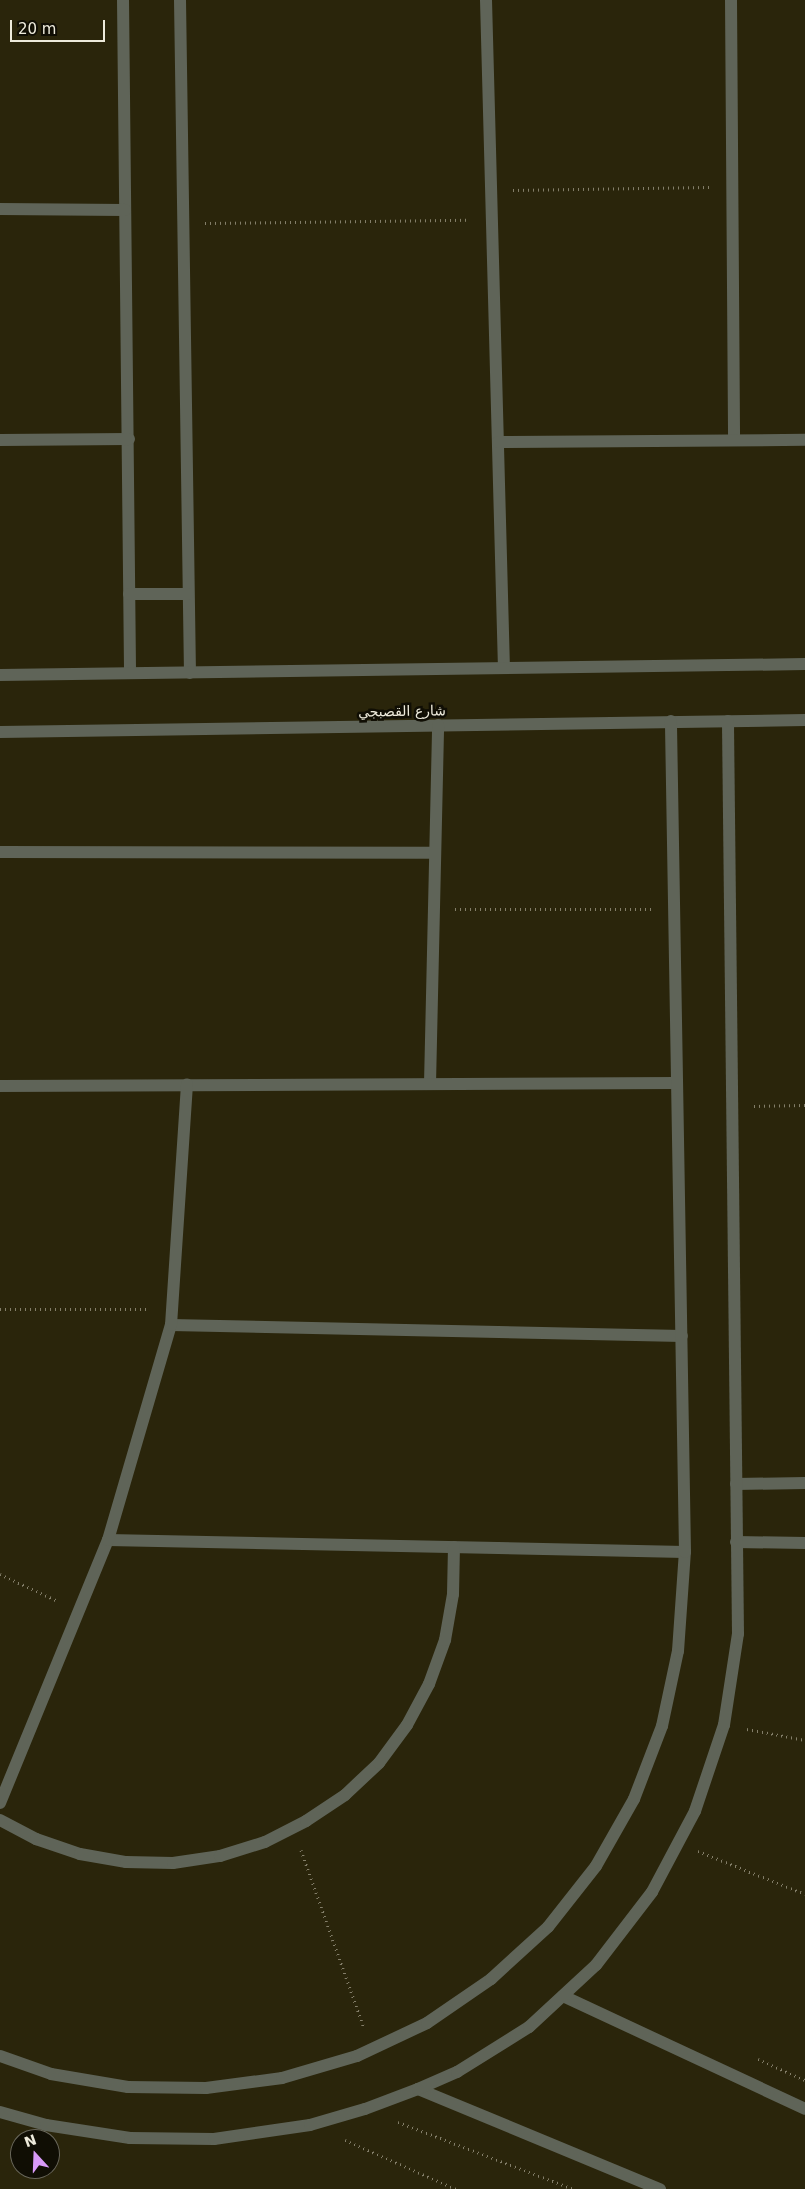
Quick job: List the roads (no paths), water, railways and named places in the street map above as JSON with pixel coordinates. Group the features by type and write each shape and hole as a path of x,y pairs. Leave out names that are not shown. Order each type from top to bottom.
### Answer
{"street":[{"path":"123,0 130,673"},
{"path":"180,0 190,672"},
{"path":"486,0 504,668"},
{"path":"731,0 734,438"},
{"path":"0,209 125,210"},
{"path":"498,442 734,438 805,440"},
{"path":"0,440 129,439"},
{"path":"129,594 188,594"},
{"path":"0,675 805,664"},
{"name":"شارع القصبجي","path":"0,732 805,720"},
{"path":"0,2056 52,2074 128,2087 206,2088 282,2078 371,2049 427,2023 491,1979 548,1927 596,1866 634,1799 662,1726 678,1651 685,1552 671,721"},
{"path":"0,2112 46,2125 130,2138 214,2139 310,2125 365,2110 418,2089 457,2072 529,2027 596,1965 652,1892 695,1811 724,1724 738,1634 728,721"},
{"path":"430,1084 438,725"},
{"path":"0,852 435,853"},
{"path":"0,1086 677,1083"},
{"path":"0,1803 108,1540 171,1325 187,1085"},
{"path":"171,1325 682,1336"},
{"path":"736,1484 805,1483"},
{"path":"108,1540 685,1552"},
{"path":"736,1542 805,1543"},
{"path":"0,1820 36,1839 71,1851 126,1862 173,1863 220,1856 265,1842 293,1828 345,1795 379,1762 407,1725 429,1684 445,1640 453,1594 454,1547"},
{"path":"563,1996 805,2108"},
{"path":"418,2089 660,2189"}]}
